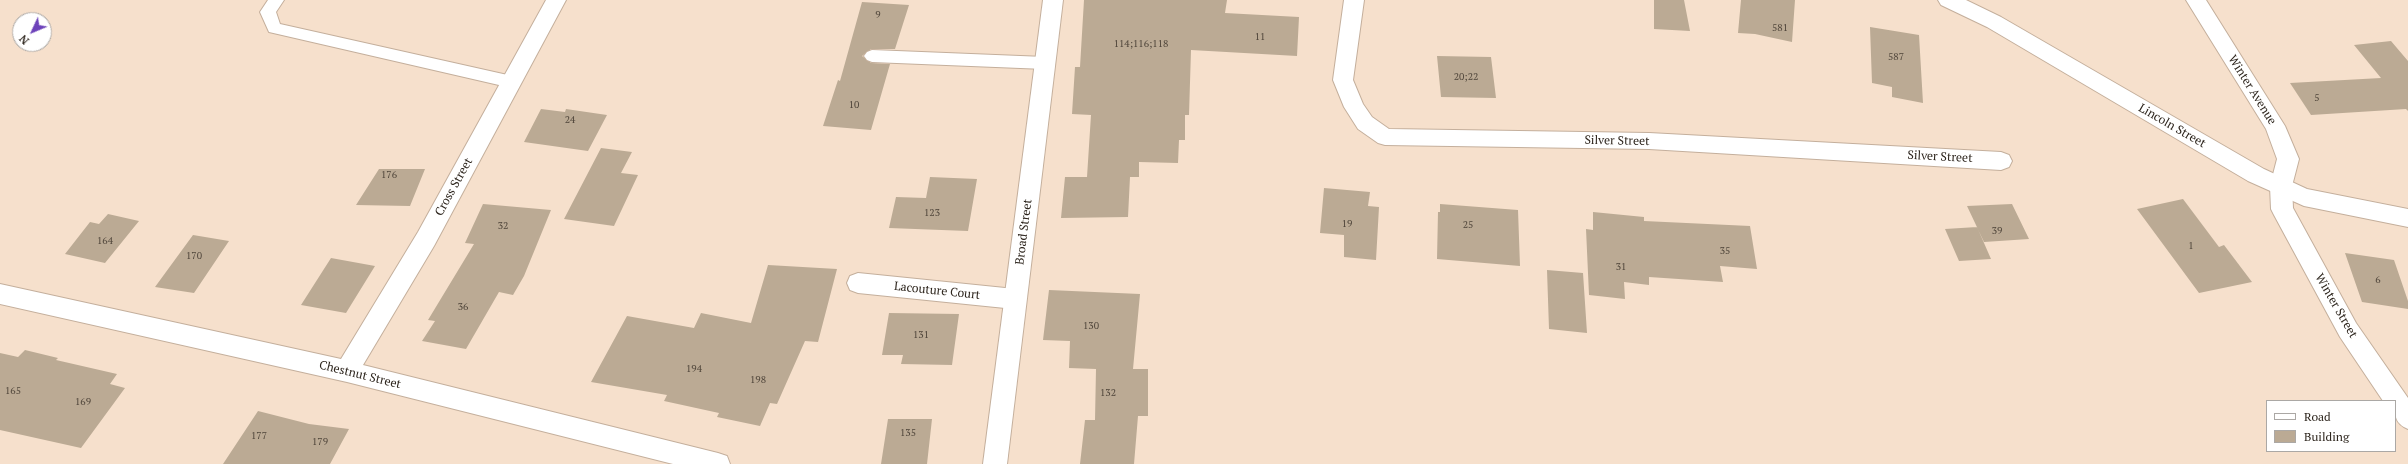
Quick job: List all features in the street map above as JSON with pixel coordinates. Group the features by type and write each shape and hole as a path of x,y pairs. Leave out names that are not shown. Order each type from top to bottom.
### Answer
{"street":[{"name":"Cross Street","path":"347,371 426,238 556,0"},
{"name":"Broad Street","path":"995,464 1053,0"},
{"name":"Silver Street","path":"1354,0 1343,80 1354,107 1365,123 1385,136 1650,141 2001,161"},
{"name":"Lincoln Street","path":"1948,0 1994,22 2256,175 2304,196 2408,218"},
{"name":"Winter Avenue","path":"2196,0 2275,126 2288,159 2281,186"},
{"name":"Winter Street","path":"2281,186 2282,209 2345,323 2408,418"},
{"name":"Lacouture Court","path":"858,283 1015,299"},
{"name":"Chestnut Street","path":"0,294 347,371 718,464"}],"lane":[{"path":"276,0 268,12 274,28 512,82"},
{"path":"872,56 1045,63"}],"building":[{"path":"1084,0 1227,0 1225,13 1299,17 1297,56 1191,50 1189,115 1185,115 1185,140 1179,140 1178,163 1139,162 1139,177 1130,177 1128,217 1061,218 1065,177 1087,177 1091,115 1072,114 1075,67 1080,67"},
{"path":"1654,0 1684,0 1690,31 1654,29"},
{"path":"1741,0 1795,0 1792,42 1755,34 1738,33"},
{"path":"862,2 909,5 895,49 871,49 862,56 871,63 890,64 871,130 823,126 838,80 840,81"},
{"path":"1870,27 1919,35 1923,103 1892,97 1892,87 1872,83"},
{"path":"2391,41 2408,61 2408,111 2406,109 2311,115 2290,83 2381,78 2354,45"},
{"path":"1437,56 1491,57 1496,98 1441,97"},
{"path":"541,109 565,112 566,109 607,115 588,151 524,142"},
{"path":"601,148 632,152 621,173 638,175 614,226 564,219"},
{"path":"379,169 425,169 410,206 356,205"},
{"path":"930,177 977,179 968,231 889,228 896,197 926,198"},
{"path":"1324,188 1370,192 1368,206 1379,207 1376,260 1344,257 1344,235 1320,233"},
{"path":"2183,199 2219,247 2224,245 2252,282 2199,293 2137,209"},
{"path":"483,204 551,210 524,276 513,295 499,292 466,349 422,341 435,321 428,320 474,244 465,243"},
{"path":"1440,204 1518,210 1520,266 1437,259 1438,212 1440,212"},
{"path":"2012,204 2029,239 1984,242 1967,206"},
{"path":"1593,212 1644,217 1644,221 1750,226 1757,269 1720,266 1723,282 1649,277 1649,285 1624,282 1625,299 1589,295 1586,229 1593,230"},
{"path":"108,214 139,221 105,263 65,254 90,222 99,224"},
{"path":"1977,227 1991,259 1959,261 1945,229"},
{"path":"193,235 229,241 194,293 155,287"},
{"path":"2345,253 2394,260 2408,301 2408,309 2362,302"},
{"path":"331,258 375,266 346,313 301,305"},
{"path":"768,265 837,269 818,342 805,341 777,404 770,403 760,426 717,417 719,413 664,401 667,395 591,382 627,316 694,328 701,313 751,323"},
{"path":"1547,270 1583,273 1587,333 1549,329"},
{"path":"1049,290 1140,294 1133,369 1148,369 1148,416 1138,416 1134,464 1080,464 1085,420 1095,420 1096,369 1069,368 1070,341 1043,340"},
{"path":"889,313 959,314 952,365 901,364 903,355 882,355"},
{"path":"25,350 58,358 56,360 117,374 110,384 125,388 81,448 0,430 0,353 18,357"},
{"path":"258,411 309,424 349,429 330,464 223,464"},
{"path":"888,419 932,419 927,464 881,464"}]}
